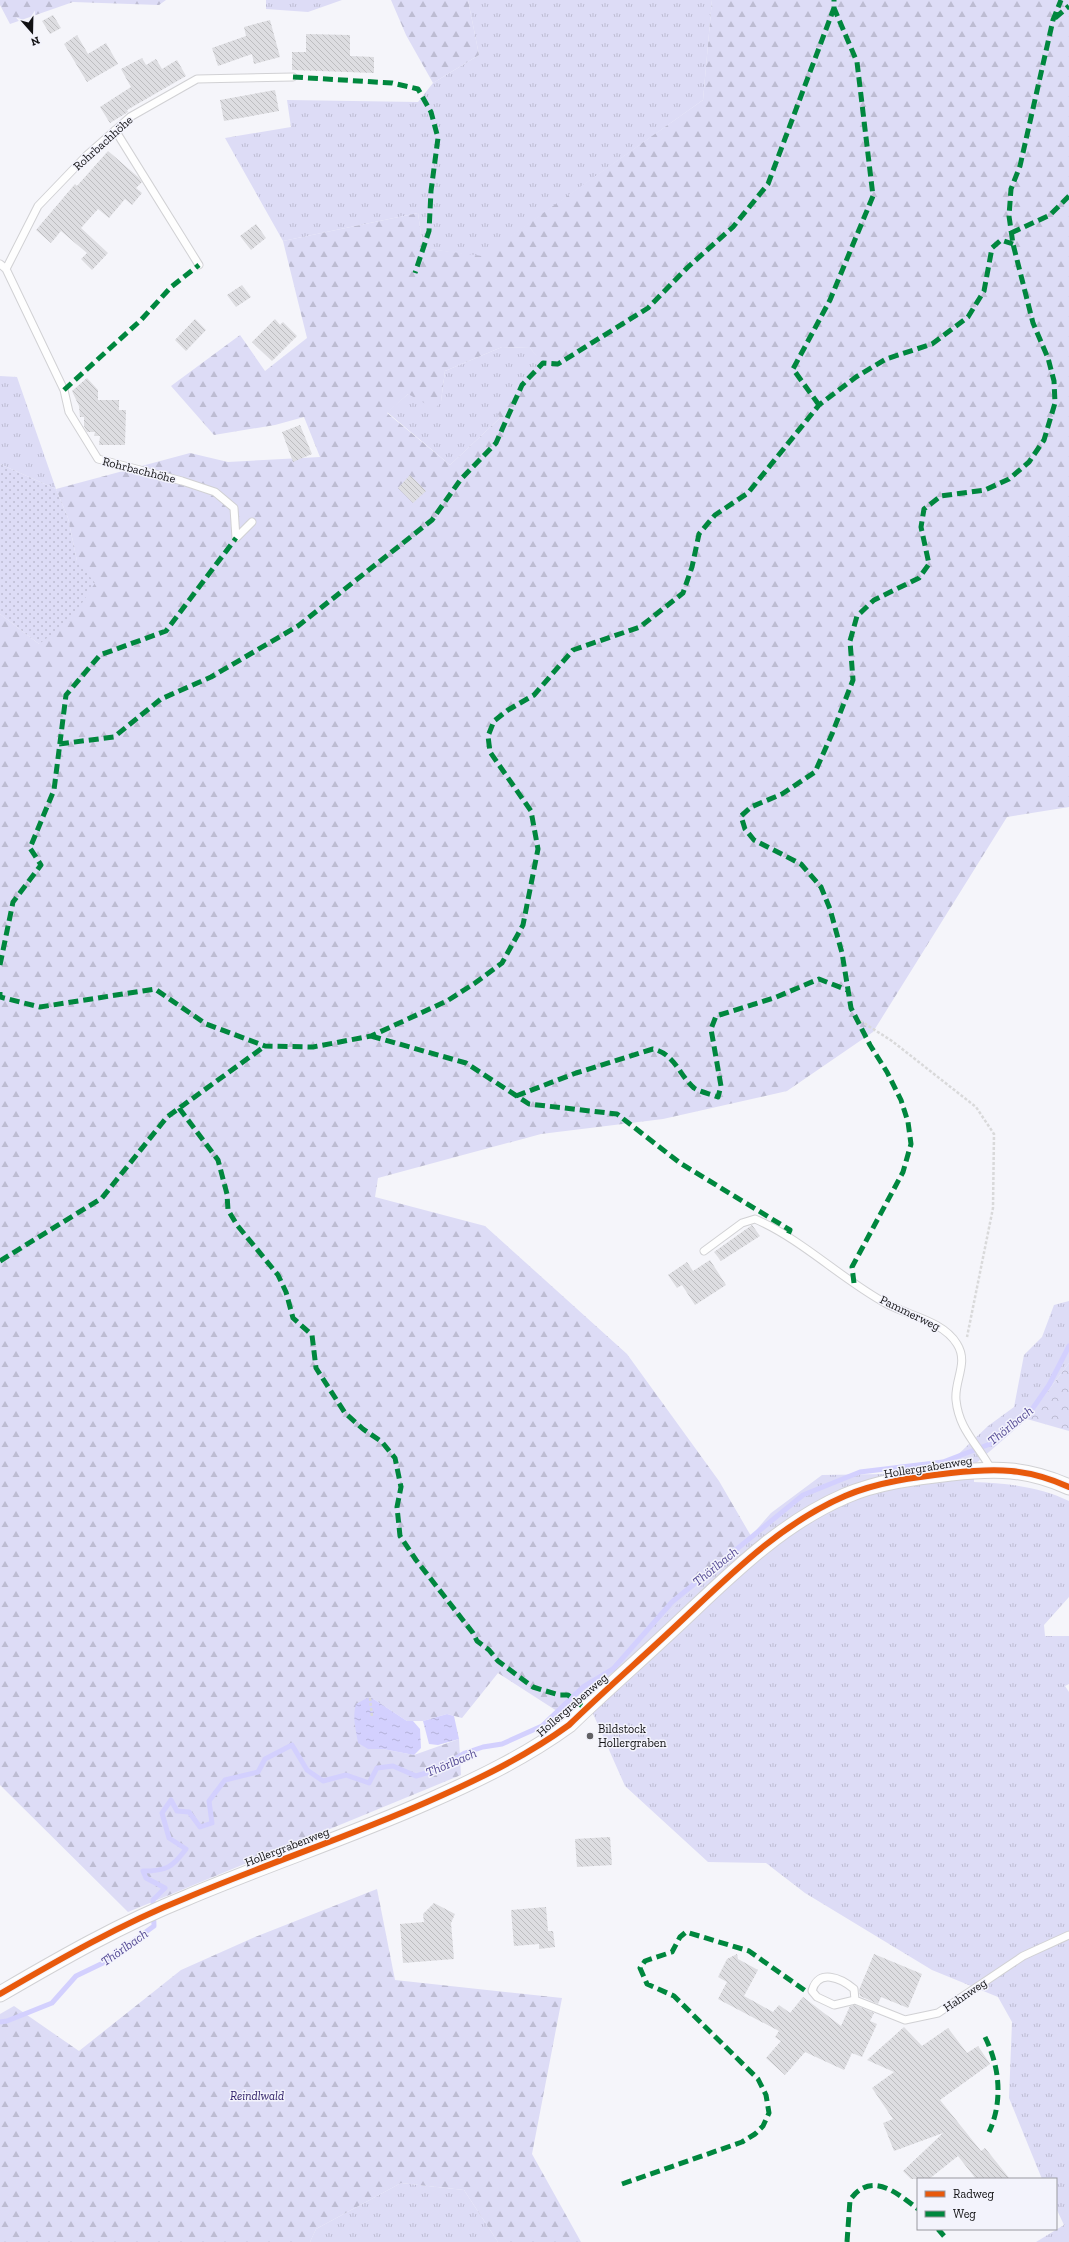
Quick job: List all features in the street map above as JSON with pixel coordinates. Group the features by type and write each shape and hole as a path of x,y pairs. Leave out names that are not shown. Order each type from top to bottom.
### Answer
{"street":[{"name":"Hollergrabenweg","path":"0,1994 142,1917 365,1829 468,1784 537,1748 569,1725 751,1556 808,1514 845,1496 882,1484 939,1474 991,1469 1027,1473 1069,1487"}],"lane":[{"name":"Rohrbachhöhe","path":"252,522 236,538 234,508 215,492 182,481 98,459 69,412 64,390 3,267 38,206 87,155 130,117 197,79 293,77"},
{"path":"115,130 199,265"},
{"name":"Pammerweg","path":"704,1251 742,1223 755,1219 787,1237 888,1304 948,1331 958,1345 963,1357"},
{"path":"963,1357 956,1398 962,1426 983,1454 991,1469"},
{"name":"Hahnweg","path":"855,2000 905,2020 938,2013 1023,1956 1069,1935"},
{"path":"834,1977 843,1980 854,1989 855,2000 834,2005 817,1997 812,1992 814,1984 822,1978 834,1977"}],"path":[{"path":"856,1018 892,1041 976,1107 994,1134 994,1208 963,1357"},
{"path":"370,1698 372,1717"}],"green space":[{"path":"0,0 166,0 159,5 73,2 10,24 0,5"},
{"path":"266,0 342,0 308,12 266,9"},
{"path":"391,0 468,0 479,55 433,83 406,35"},
{"path":"468,0 712,0 703,100 482,257 423,248 418,213 283,241 225,138 291,127 287,100 418,102 433,83 479,55"},
{"path":"712,0 1069,0 1069,807 1007,817 873,1032 787,1091 663,1119 541,1134 378,1178 375,1197 485,1226 627,1354 719,1481 751,1536 560,1713 498,1673 462,1718 447,1714 423,1721 407,1721 372,1698 367,1698 368,1749 383,1749 414,1755 459,1739 461,1775 128,1912 0,1785 0,614 39,644 77,561 68,518 56,489 190,453 228,462 320,457 304,417 275,425 214,435 171,386 240,335 265,371 307,338 283,241 418,213 423,248 482,256 703,100","holes":["502,347 530,348 542,363 497,412 500,418 450,465 387,413 408,394 435,409 441,401 445,371"]},
{"path":"502,347 530,348 543,363 498,412 500,418 450,465 387,412 408,394 441,401 445,371"},
{"path":"0,376 17,377 56,489 0,464"},
{"path":"0,464 56,489 68,518 77,561 95,583 71,620 39,644 0,614"},
{"path":"1069,1301 1069,1363 1027,1419 974,1465 974,1482 998,1483 1035,1489 1069,1501 1069,1597 1044,1625 1045,1636 1069,1636 1069,1684 1065,1686 1069,1692 1069,2242 1036,2242 1064,2225 1057,2210 1057,2178 1042,2178 1009,2098 1012,2022 998,1997 932,1970 805,1893 766,1863 708,1862 625,1786 583,1691 751,1536 771,1513 822,1475 886,1474 947,1465 988,1426 1014,1407 1024,1355 1042,1337 1054,1305"},
{"path":"1069,1363 1069,1431 1027,1419"},
{"name":"Reindlwald","path":"377,1889 395,1980 562,1998 532,2154 581,2242 498,2242 464,2190 401,2183 316,2229 310,2242 0,2242 0,2014 14,2006 79,2051 181,1970 255,1937"},
{"path":"401,2183 464,2190 498,2242 310,2242 316,2229"}],"water":[{"path":"367,1698 372,1698 407,1721 413,1721 420,1729 421,1748 414,1755 383,1749 368,1749 358,1743 354,1714 356,1704"},
{"path":"447,1714 454,1716 459,1739 438,1745 429,1744 423,1721"}],"building":[{"path":"53,15 61,28 50,34 42,21"},
{"path":"270,20 280,57 254,64 252,54 218,66 212,48 246,36 244,27"},
{"path":"306,34 350,35 350,56 374,57 374,73 292,70 292,52 306,52"},
{"path":"77,35 88,54 106,43 118,64 87,82 64,44"},
{"path":"142,58 146,65 156,59 162,69 177,60 186,76 127,110 128,112 110,123 100,107 131,87 121,69"},
{"path":"275,90 279,111 224,121 220,100"},
{"path":"108,151 138,177 142,182 136,188 142,193 132,205 125,199 109,218 98,209 81,228 108,253 92,270 81,259 87,253 61,231 51,243 36,230 75,184 77,186"},
{"path":"256,224 266,238 251,250 240,236"},
{"path":"242,285 251,297 236,307 227,295"},
{"path":"195,319 206,330 186,351 175,340"},
{"path":"275,319 280,325 283,322 297,336 272,361 252,342"},
{"path":"87,378 98,390 98,400 119,400 119,410 126,410 125,445 99,445 100,436 94,436 95,432 87,432 84,426 84,417 80,417 79,406 72,391"},
{"path":"300,425 312,454 293,462 282,432"},
{"path":"410,475 426,491 413,503 398,488"},
{"path":"752,1225 760,1236 721,1261 714,1252"},
{"path":"710,1260 726,1285 695,1305 682,1285 677,1288 668,1275 687,1262 693,1271"},
{"path":"610,1837 612,1865 577,1867 575,1839"},
{"path":"434,1903 455,1914 451,1923 454,1959 403,1963 400,1924 424,1922 423,1914"},
{"path":"546,1907 548,1931 553,1931 555,1947 539,1949 539,1944 514,1946 511,1910"},
{"path":"737,1954 738,1959 758,1970 744,1996 773,2012 779,2005 790,2013 803,1997 841,2026 850,2006 855,2005 874,2013 870,2021 877,2024 862,2057 852,2053 844,2070 805,2052 785,2075 766,2058 781,2041 775,2037 779,2031 718,1999 727,1982 718,1977 727,1959"},
{"path":"874,1954 922,1974 908,2008 881,1997 878,2004 860,1996 859,1990"},
{"path":"904,2027 922,2046 948,2028 967,2053 978,2046 990,2064 940,2100 981,2151 985,2148 1009,2178 975,2178 958,2156 930,2178 911,2179 903,2171 943,2133 894,2151 883,2123 893,2119 872,2088 894,2072 867,2060"}],"waterway":[{"name":"Thörlbach","path":"0,2022 7,2021 52,2003 76,1976 103,1963 154,1926 153,1900 165,1888 146,1878 143,1871 157,1870 168,1867 177,1860 186,1849 169,1838 162,1813 171,1800 177,1811 189,1812 200,1827 212,1823 209,1801 225,1780 258,1772 265,1759 292,1745 307,1770 323,1781 346,1775 369,1783 377,1768 393,1766 416,1776 433,1771 465,1753 483,1747 502,1744 542,1726 583,1687 613,1669 672,1602 803,1495 860,1472 943,1462 990,1444 1033,1408 1049,1385 1069,1346"}],"marked path":[{"path":"59,744 114,737 161,699 211,677 298,626 432,520 461,479 496,443 522,385 543,363 558,364 648,308 688,267 733,227 768,184 834,8 834,0"},
{"path":"854,1283 852,1267 903,1172 911,1144 908,1122 901,1100 851,1008 842,953 830,909 821,887 801,864 754,840 745,829 741,816 751,807 782,794 815,772 832,734 853,680 850,641 857,616 874,600 919,578 929,564 921,527 924,509 941,496 985,490 1009,479 1029,462 1044,440 1055,403 1054,381 1048,358 1033,323 1013,244 1009,216 1011,189 1020,166 1053,20 1061,0"},
{"path":"1055,18 1069,6"},
{"path":"819,405 793,369 830,300 873,196 857,62 834,8"},
{"path":"293,77 392,83 418,89 431,112 438,138 431,191 429,231 415,273"},
{"path":"1011,233 1050,215 1069,196"},
{"path":"0,992 0,997 40,1007 155,989 206,1024 265,1046 313,1047 371,1036 447,1001 475,983 502,963 523,925 538,849 531,811 490,752 488,736 494,721 508,710 534,695 573,650 640,627 683,593 692,567 699,534 715,515 748,493 819,405 856,377 886,359 932,344 968,317 984,291 992,248 1001,240 1013,244"},
{"path":"64,390 141,320 171,287 199,265"},
{"path":"0,965 13,902 41,865 30,848 54,790 66,695 100,655 166,631 236,538"},
{"path":"516,1096 576,1073 653,1049 667,1055 694,1088 718,1097 721,1086 711,1029 716,1016 774,998 819,979 847,990"},
{"path":"371,1036 466,1063 529,1104 617,1114 680,1163 790,1230 787,1237"},
{"path":"0,1261 102,1198 167,1117 265,1046"},
{"path":"179,1108 218,1160 227,1194 228,1210 237,1225 278,1275 286,1292 293,1318 312,1335 316,1368 345,1413 363,1429 382,1442 395,1458 401,1487 397,1507 400,1536 416,1560 473,1633 477,1641 489,1650 498,1661 533,1687 559,1695 568,1695 586,1709"},
{"path":"622,2184 742,2142 755,2134 763,2126 769,2113 766,2095 758,2079 674,1996 647,1984 640,1968 645,1961 672,1952 680,1937 686,1932 749,1951 807,1992"},
{"path":"985,2037 994,2060 998,2084 996,2109 989,2132"},
{"path":"847,2242 850,2200 858,2191 867,2186 875,2185 893,2191 917,2208"},
{"path":"939,2230 944,2236"}],"cycle path":[{"path":"0,1994 68,1955 162,1908 397,1815 464,1785 518,1758 569,1725 718,1586 757,1552 799,1521 845,1496 870,1487 911,1478 983,1470 1025,1473 1039,1476 1069,1487"}],"place":[{"name":"Bildstock Hollergraben","path":"590,1736"}]}
